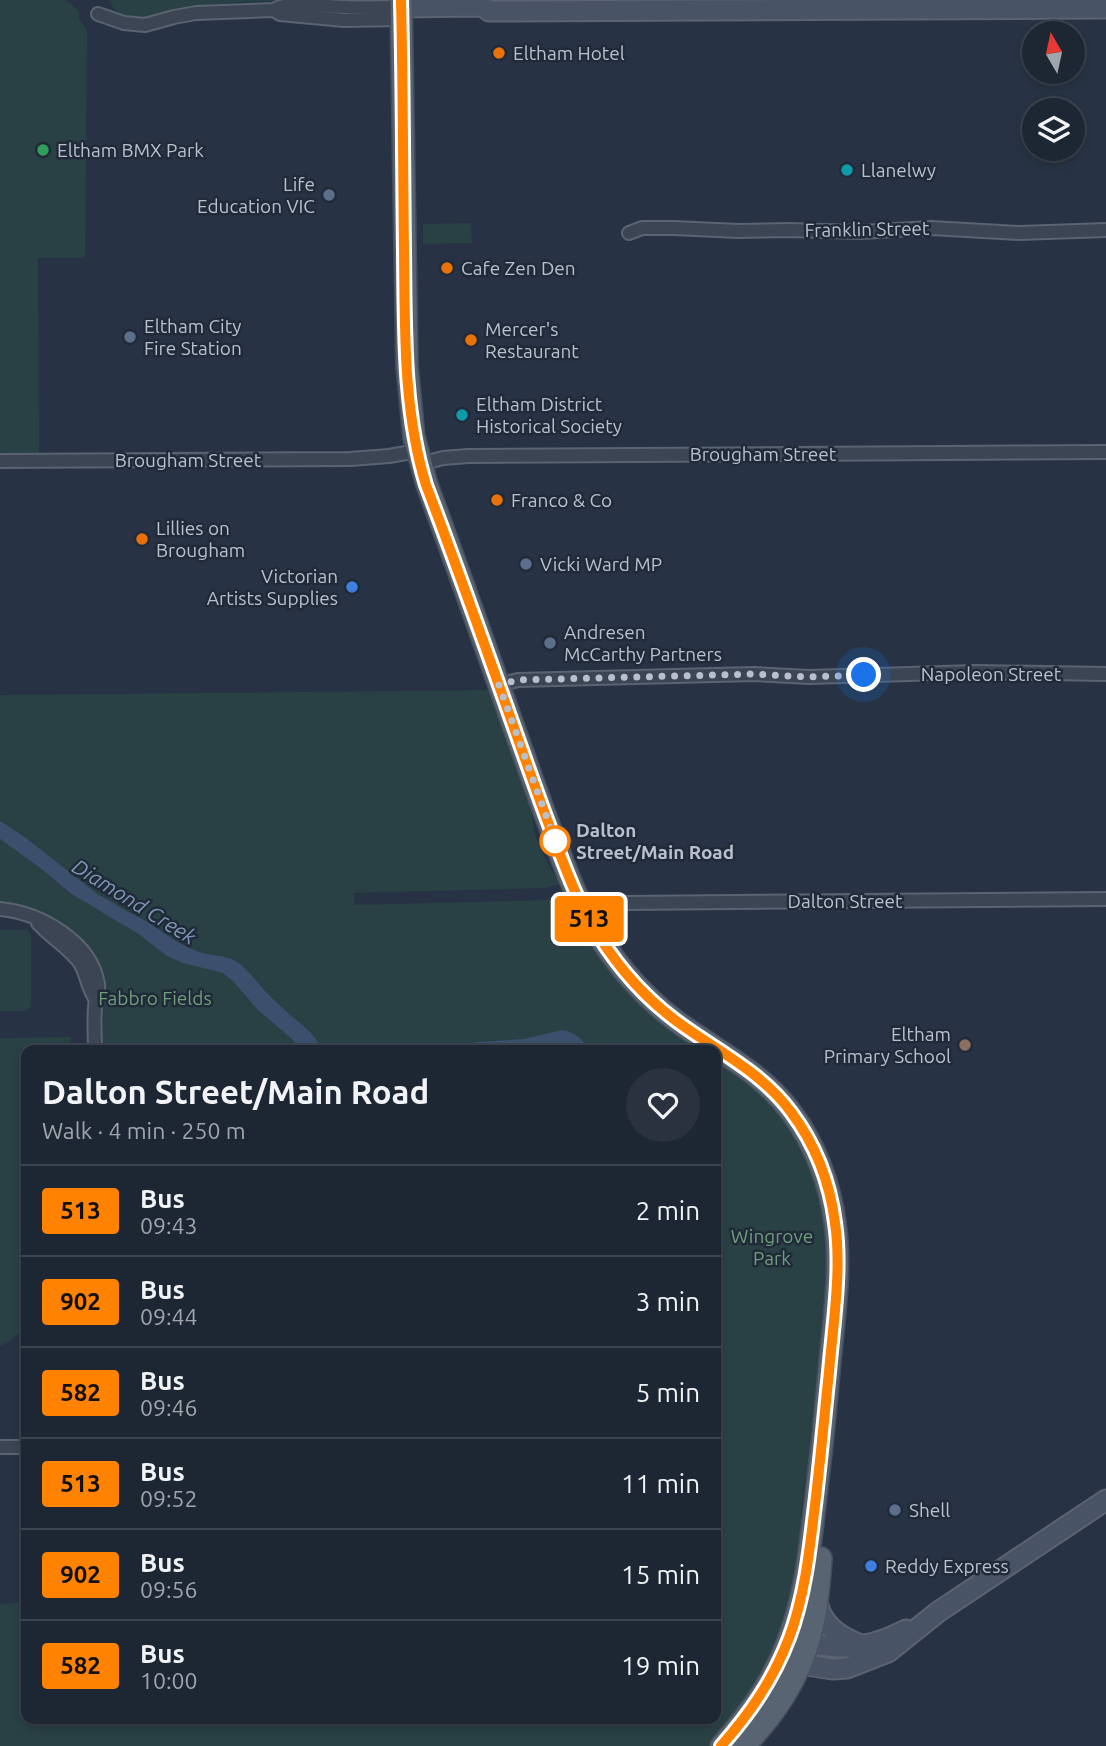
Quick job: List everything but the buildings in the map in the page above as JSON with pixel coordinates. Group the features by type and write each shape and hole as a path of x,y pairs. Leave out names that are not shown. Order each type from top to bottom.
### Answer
{"main road":[{"path":"401,9 406,346 410,405 418,457 568,875 585,912 614,958 644,993 673,1018 713,1045"},
{"path":"721,1051 758,1076 790,1110 813,1148 830,1197 838,1241 813,1566 817,1599 813,1628 795,1677 773,1713 744,1746"},
{"path":"721,1746 755,1706 774,1673 813,1566"},
{"path":"783,1651 791,1658 805,1655"}],"street":[{"path":"97,14 124,23 145,25 196,13 274,10 281,5 296,4 401,9 480,6 489,11 1106,8"},
{"name":"Franklin Street","path":"629,233 642,228 860,232 931,228 1019,233 1106,230"},
{"name":"Brougham Street","path":"0,461 1106,452"},
{"name":"Napoleon Street","path":"499,685 518,680 754,674 808,677 976,672 1106,674"},
{"name":"Dalton Street","path":"585,912 622,903 1106,899"},
{"path":"0,909 21,913 36,920 45,931 91,963 98,990 95,1045"},
{"path":"0,1447 21,1447"},
{"path":"805,1655 856,1646 901,1633 929,1618 1106,1500"},
{"path":"817,1599 821,1614 829,1627 856,1646 864,1649 879,1648 888,1652"},
{"path":"805,1655 832,1669 847,1668 888,1652 929,1618"}],"green space":[{"name":"Eltham BMX Park","path":"0,0 66,0 79,11 79,19 87,30 85,258 38,258 39,455 0,455"},
{"path":"108,0 303,0 239,2 179,8 141,18 118,14"},
{"path":"471,223 472,243 423,244 423,224"},
{"name":"Fabbro Fields","path":"493,690 529,794 534,832 548,865 561,884 545,888 354,893 354,905 546,900 565,895 585,934 617,979 699,1045 102,1045 103,995 52,920 28,908 0,902 0,839 69,893 84,885 22,835 0,821 0,695"},
{"path":"0,930 27,930 31,934 31,1006 26,1011 0,1011"},
{"path":"71,1037 71,1045 21,1045 21,1332 0,1346 0,1038"},
{"name":"Wingrove Park","path":"721,1060 753,1082 798,1137 822,1198 829,1256 816,1441 804,1482 801,1513 803,1557 772,1665 715,1746 0,1746 0,1604 21,1602 21,1724 721,1724"}],"water":[{"path":"0,821 100,896 145,920 186,947 240,964 322,1045 296,1045 223,973 167,956 140,935 70,893 0,839"},
{"path":"562,1030 578,1037 586,1045 457,1045 478,1042 524,1039"}],"bus line":[{"name":"513","path":"401,0 406,346 414,437 426,485 537,793 585,912 614,958 644,993 657,1006 713,1045"},
{"name":"513","path":"721,1050 758,1076 775,1092 803,1128 821,1167 838,1241 822,1451 801,1600 774,1673 755,1706 721,1746"}],"place":[{"name":"Eltham Hotel","path":"499,53"},
{"name":"Eltham BMX Park","path":"43,150"},
{"name":"Llanelwy","path":"847,170"},
{"name":"Life Education VIC","path":"329,195"},
{"name":"Cafe Zen Den","path":"447,268"},
{"name":"Eltham City Fire Station","path":"130,337"},
{"name":"Mercer's Restaurant","path":"471,340"},
{"name":"Eltham District Historical Society","path":"462,415"},
{"name":"Franco & Co","path":"497,500"},
{"name":"Lillies on Brougham","path":"142,539"},
{"name":"Vicki Ward MP","path":"526,564"},
{"name":"Victorian Artists Supplies","path":"352,587"},
{"name":"Andresen McCarthy Partners","path":"550,643"},
{"name":"Dalton Street/Main Road","path":"555,841"},
{"name":"Eltham Primary School","path":"965,1045"},
{"name":"Shell","path":"895,1510"},
{"name":"Reddy Express","path":"871,1566"}],"route":[{"path":"555,841 557,846 499,685 518,680 754,674 808,677 864,675"}],"water label":[{"name":"Diamond Creek","path":"134,902"}]}
